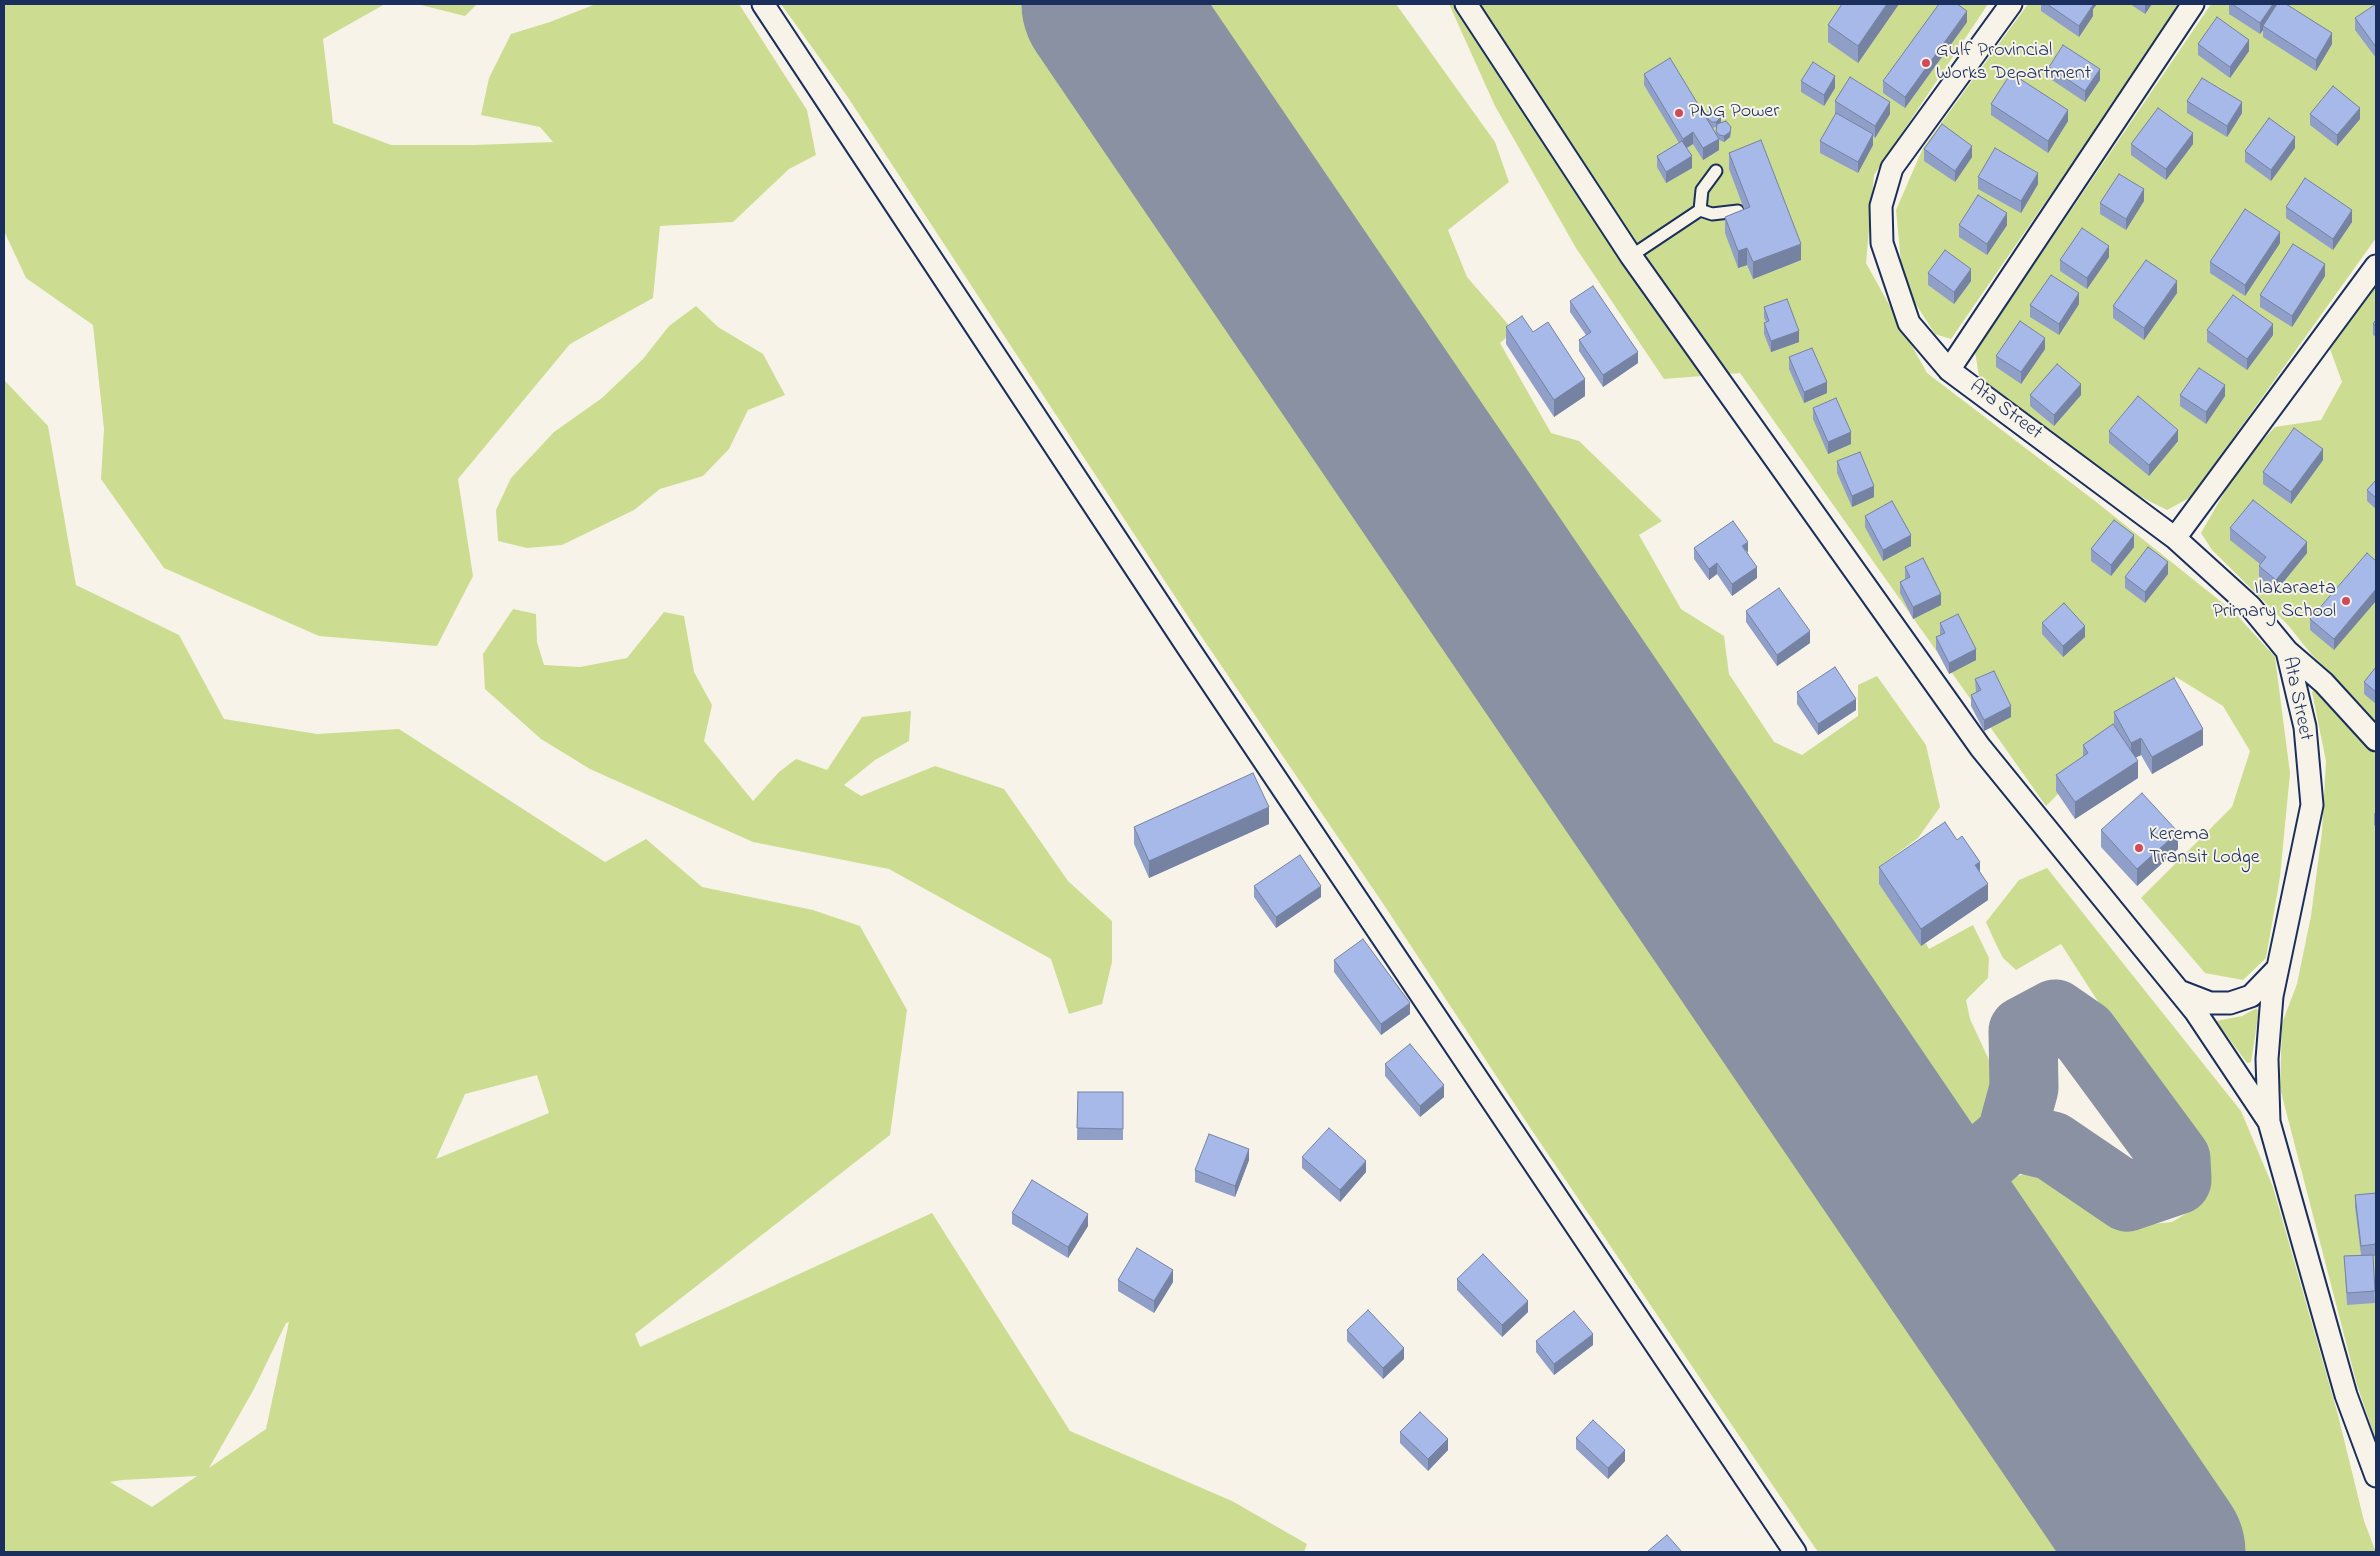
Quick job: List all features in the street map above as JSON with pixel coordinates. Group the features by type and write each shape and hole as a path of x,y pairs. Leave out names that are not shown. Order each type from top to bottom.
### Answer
{"street":[{"path":"763,4 1187,646 1795,1552"},
{"path":"1466,4 1631,256 1980,747 2195,1011 2269,1122 2346,1395 2376,1476"},
{"name":"Ata Street","path":"2011,4 1892,168 1881,206 1882,243 1909,323 1950,370 2175,538 2250,606 2287,651 2305,727 2312,805 2272,996 2267,1059 2269,1122"},
{"path":"1950,370 2193,4"},
{"path":"2175,538 2376,266"},
{"path":"2287,651 2324,683 2376,740"},
{"path":"2179,991 2210,1003 2230,1003 2251,996 2279,966"}],"lane":[{"path":"1700,210 1702,190 1716,171"},
{"path":"1631,256 1700,210"},
{"path":"1700,210 1712,214 1738,212"}],"green space":[{"path":"4,4 385,4 323,39 333,123 391,145 475,145 553,142 540,127 481,115 489,78 511,34 550,22 596,4 739,4 807,110 816,155 789,169 733,222 660,226 653,298 570,344 458,479 473,576 437,646 319,636 164,568 101,479 104,429 93,325 26,278 4,231"},
{"path":"417,4 477,4 465,16"},
{"path":"781,4 1075,4 1970,1333 2054,1443 2126,1552 1818,1552 1533,1132 1384,905 1195,627 849,99"},
{"path":"1145,4 1396,4 1495,142 1509,182 1448,230 1467,277 1514,331 1500,343 1551,433 1579,441 1662,521 1639,535 1681,609 1724,636 1729,674 1774,742 1802,755 1858,716 1858,685 1877,676 1926,745 1940,807 1918,838 1883,864 1929,949 1973,925 1989,958 1988,978 1966,1000 1970,1019 2002,1088 1999,1114 1989,1130 1961,1151 1933,1151 1906,1132 1449,460"},
{"path":"1449,4 1988,4 1874,175 1866,263 1927,373 2095,501 2234,612 2275,657 2290,773 2280,877 2266,958 2243,980 2205,973 2141,898 2232,807 2250,751 2223,706 2176,677 2046,806 1740,373 1664,379 1576,248 1495,106"},
{"path":"2028,4 2182,4 1951,339 1935,334 1903,284 1896,210 1923,148"},
{"path":"2211,4 2376,4 2376,238 2191,497 2167,510 2117,485 1980,382 1975,352"},
{"path":"2376,279 2376,727 2288,625 2212,550 2201,533 2240,465 2275,427 2321,420 2342,382 2330,349"},
{"path":"696,306 718,327 763,354 785,395 748,410 729,449 703,476 660,489 634,510 562,545 527,548 498,541 496,510 511,478 554,432 602,398 643,359 669,326"},
{"path":"4,380 48,426 76,585 179,635 224,719 317,734 399,729 605,862 646,839 702,887 813,910 860,926 907,1010 890,1135 635,1334 640,1347 932,1213 1070,1431 1232,1501 1307,1544 1304,1552 4,1552","holes":["537,1075 549,1113 436,1159 465,1094","289,1322 266,1429 209,1468 254,1389 286,1323","197,1476 152,1507 110,1482"]},
{"path":"513,609 536,614 537,642 544,665 580,667 627,658 664,612 684,616 694,672 712,705 704,741 753,801 779,772 796,759 827,770 862,717 911,711 909,741 875,760 844,785 861,796 935,766 1004,789 1068,881 1112,921 1112,962 1102,1004 1069,1014 1051,959 889,869 753,842 590,769 541,739 485,689 483,654"},
{"path":"2316,688 2376,755 2376,1440 2357,1385 2280,1088 2282,1023 2297,984 2311,916 2322,832 2326,761 2312,692"},
{"path":"2047,868 2241,1111 2273,1187 2338,1415 2364,1521 2376,1552 2181,1552 1996,1268 1981,1229 1989,1198 2008,1180 2036,1169 2062,1183 2114,1220 2143,1225 2172,1222 2192,1210 2209,1188 2209,1158 2171,1115 2061,944 2016,970 2003,958 1986,922 2019,880"},
{"path":"2255,1009 2259,1010 2251,1062 2247,1063 2216,1021 2242,1016"}],"building":[{"path":"1842,4 1887,4 1858,46 1828,25"},
{"path":"1939,4 1957,4 1967,11 1905,97 1883,81"},
{"path":"2047,4 2091,4 2093,5 2079,26"},
{"path":"2232,4 2273,4 2260,23"},
{"path":"2277,4 2286,4 2332,33 2316,60 2263,26"},
{"path":"2376,4 2376,47 2355,18"},
{"path":"2217,17 2249,40 2230,67 2198,44"},
{"path":"2063,45 2100,69 2085,91 2049,67"},
{"name":"PNG Power","path":"1670,58 1719,139 1703,148 1693,132 1683,139 1644,74"},
{"path":"1813,62 1835,76 1824,95 1801,81"},
{"path":"2011,73 2068,110 2048,141 1991,104"},
{"path":"1850,77 1890,102 1875,126 1835,101"},
{"path":"2202,78 2242,102 2227,126 2187,101"},
{"path":"2333,86 2360,108 2337,135 2310,114"},
{"path":"2158,108 2193,133 2166,169 2131,144"},
{"path":"1710,109 1717,109 1721,117 1716,122 1708,119 1707,113"},
{"path":"1836,113 1873,134 1858,162 1820,141"},
{"path":"2269,118 2295,137 2271,170 2245,151"},
{"path":"1726,121 1731,127 1730,132 1724,136 1719,135 1716,131 1717,124"},
{"path":"1942,124 1972,146 1955,171 1924,149"},
{"path":"1761,140 1801,244 1753,262 1747,248 1738,251 1725,217 1750,207 1729,153"},
{"path":"1682,141 1692,156 1666,172 1657,156"},
{"path":"1995,148 2038,173 2021,201 1978,177"},
{"path":"2119,174 2144,189 2126,219 2100,203"},
{"path":"2305,178 2352,210 2333,239 2286,207"},
{"path":"1978,195 2007,213 1987,244 1959,225"},
{"path":"2245,209 2280,232 2245,285 2210,262"},
{"path":"2082,228 2109,246 2087,278 2060,260"},
{"path":"2293,244 2325,264 2292,316 2260,295"},
{"path":"1945,250 1971,269 1954,292 1928,273"},
{"path":"2146,260 2177,281 2144,328 2113,306"},
{"path":"2051,275 2079,293 2059,324 2030,305"},
{"path":"1593,286 1638,352 1603,375 1579,340 1591,332 1570,301"},
{"path":"2233,295 2273,324 2247,359 2207,330"},
{"path":"1787,299 1799,331 1771,341 1764,323 1769,321 1764,307"},
{"path":"1522,316 1533,332 1548,322 1585,379 1554,400 1506,327"},
{"path":"2020,321 2045,338 2021,372 1996,356"},
{"path":"1812,348 1827,382 1804,392 1789,357"},
{"path":"2057,364 2081,384 2054,415 2030,395"},
{"path":"2199,368 2225,385 2206,412 2180,395"},
{"path":"2138,396 2178,430 2149,465 2109,431"},
{"path":"1836,398 1851,432 1828,442 1813,408"},
{"path":"2294,428 2323,449 2291,492 2263,472"},
{"path":"1860,452 1874,486 1852,496 1837,461"},
{"path":"2376,480 2376,498 2367,490"},
{"path":"2253,500 2307,542 2276,580 2259,566 2266,557 2230,528"},
{"path":"1892,501 1911,535 1883,550 1865,516"},
{"path":"2114,520 2134,535 2111,565 2091,549"},
{"path":"1733,521 1748,542 1742,546 1757,567 1732,584 1717,563 1709,569 1694,548"},
{"path":"2148,547 2168,562 2145,592 2125,577"},
{"path":"2367,553 2376,561 2376,589 2334,639 2310,619"},
{"path":"1923,558 1941,594 1913,607 1900,582 1910,577 1905,567"},
{"path":"1779,588 1810,631 1777,655 1746,611"},
{"path":"2064,603 2085,626 2063,646 2042,623"},
{"path":"1958,614 1976,649 1949,663 1936,637 1945,633 1940,623"},
{"path":"1835,667 1856,699 1818,724 1797,692"},
{"path":"2376,667 2376,692 2364,682"},
{"path":"1994,671 2011,706 1984,720 1971,695 1981,690 1975,679"},
{"path":"2174,678 2203,729 2152,757 2141,738 2131,743 2114,712"},
{"path":"2113,724 2138,761 2075,802 2056,775 2088,753 2083,745"},
{"path":"1253,773 1269,807 1149,861 1134,827"},
{"name":"Kerema Transit Lodge","path":"2142,793 2178,832 2137,869 2101,830"},
{"path":"1945,822 1957,840 1962,836 1980,862 1975,865 1988,884 1921,929 1879,867"},
{"path":"1300,855 1321,886 1276,917 1254,886"},
{"path":"1363,939 1410,1003 1381,1024 1334,960"},
{"path":"1410,1044 1444,1085 1420,1106 1385,1064"},
{"path":"1078,1092 1123,1092 1123,1129 1077,1128"},
{"path":"1329,1128 1366,1161 1340,1190 1302,1157"},
{"path":"1209,1134 1249,1149 1235,1186 1195,1170"},
{"path":"1032,1180 1088,1214 1068,1247 1012,1213"},
{"path":"2376,1193 2376,1244 2361,1246 2355,1195"},
{"path":"1137,1248 1173,1270 1154,1301 1118,1280"},
{"path":"1483,1254 1528,1301 1502,1325 1457,1279"},
{"path":"2373,1255 2375,1291 2347,1293 2344,1256"},
{"path":"1368,1310 1404,1348 1383,1368 1347,1330"},
{"path":"1574,1311 1593,1334 1554,1364 1536,1341"},
{"path":"1420,1412 1448,1439 1428,1459 1400,1432"},
{"path":"1593,1420 1625,1450 1608,1468 1576,1438"},
{"path":"1667,1535 1682,1552 1647,1552"}],"taxiway":[{"path":"1927,1209 2011,1136 2024,1088 2023,1031 2055,1014 2084,1034 2176,1159 2177,1180 2127,1197 2052,1146 2011,1136"}],"runway":[{"path":"1107,4 2160,1552"}],"place":[{"name":"Gulf Provincial Works Department","path":"1926,63"},
{"name":"PNG Power","path":"1679,113"},
{"name":"Ilakaraeta Primary School","path":"2346,601"},
{"name":"Kerema Transit Lodge","path":"2139,848"}]}
